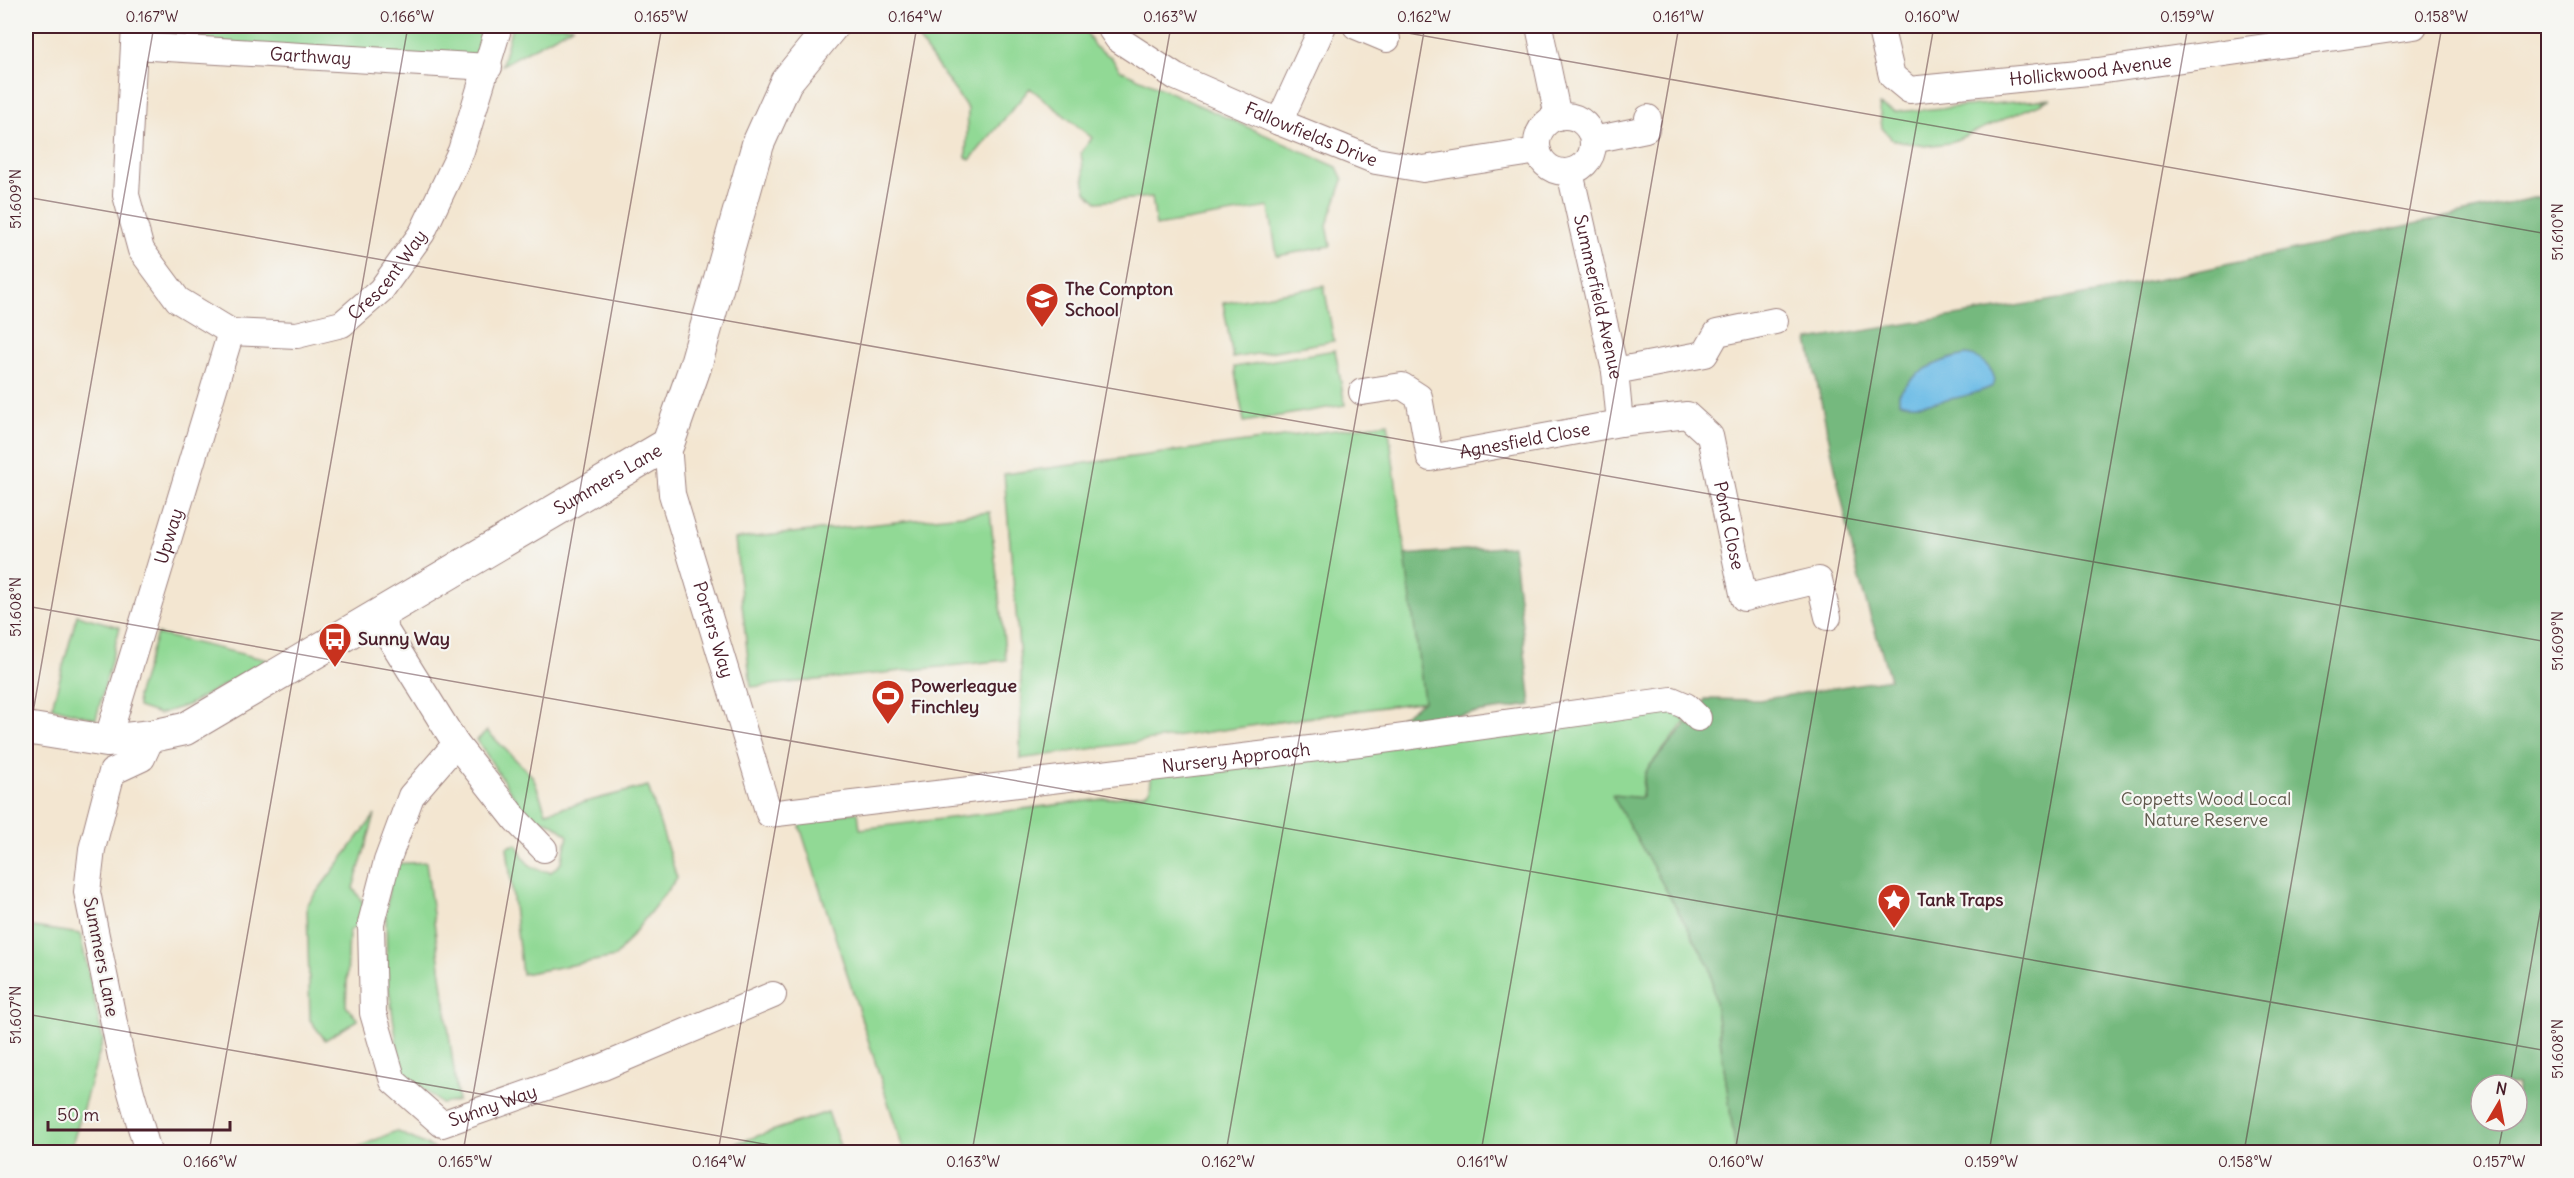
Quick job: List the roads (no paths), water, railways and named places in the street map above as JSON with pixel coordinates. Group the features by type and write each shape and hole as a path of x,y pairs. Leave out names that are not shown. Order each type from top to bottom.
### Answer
{"street":[{"name":"Crescent Way","path":"134,36 126,195 141,250 178,300 231,332 297,335 342,324 381,290 427,223 462,151 499,26"},
{"name":"Summers Lane","path":"26,728 107,741 152,736 185,729 668,444 695,367 758,144 786,82 832,26"},
{"name":"Fallowfields Drive","path":"1109,26 1118,39 1176,76 1279,122 1376,161 1423,169 1538,151"},
{"path":"1279,122 1323,26"},
{"path":"1356,26 1387,39"},
{"path":"1539,26 1558,117"},
{"name":"Hollickwood Avenue","path":"1880,26 1892,76 1909,90 2098,71 2414,26"},
{"name":"Garthway","path":"134,36 489,66"},
{"path":"1558,117 1578,119 1588,128 1593,140 1588,161 1577,170 1570,172 1553,170 1541,159 1538,151 1538,136 1541,130 1558,117"},
{"path":"1593,140 1646,129 1648,118"},
{"name":"Summerfield Avenue","path":"1570,172 1615,370 1620,423"},
{"path":"1615,370 1705,354 1717,333 1775,321"},
{"name":"Upway","path":"107,741 231,332"},
{"name":"Agnesfield Close","path":"1362,392 1402,386 1419,397 1430,458 1620,423"},
{"name":"Pond Close","path":"1620,423 1686,415 1700,425 1710,436 1744,598 1819,580 1828,617"},
{"name":"Porters Way","path":"668,444 672,494 769,814"},
{"path":"377,617 456,744 516,820 544,849"},
{"name":"Nursery Approach","path":"769,814 1368,742 1672,700 1686,706 1698,718"},
{"name":"Summers Lane","path":"148,1152 122,1057 87,892 92,849 112,772 142,758 152,736"},
{"name":"Sunny Way","path":"456,744 411,796 387,861 371,923 373,1013 393,1081 442,1124 603,1067 772,995"}],"water":[{"path":"1966,355 1985,363 1994,376 1993,386 1961,397 1931,403 1906,404 1899,401 1899,394 1905,386 1920,373 1937,363"}],"place":[{"name":"The Compton School","path":"1042,328"},
{"name":"Sunny Way","path":"335,668"},
{"name":"Powerleague Finchley","path":"888,725"},
{"name":"Tank Traps","path":"1894,929"}],"park label":[{"name":"Coppetts Wood Local Nature Reserve","path":"2206,809"}]}
